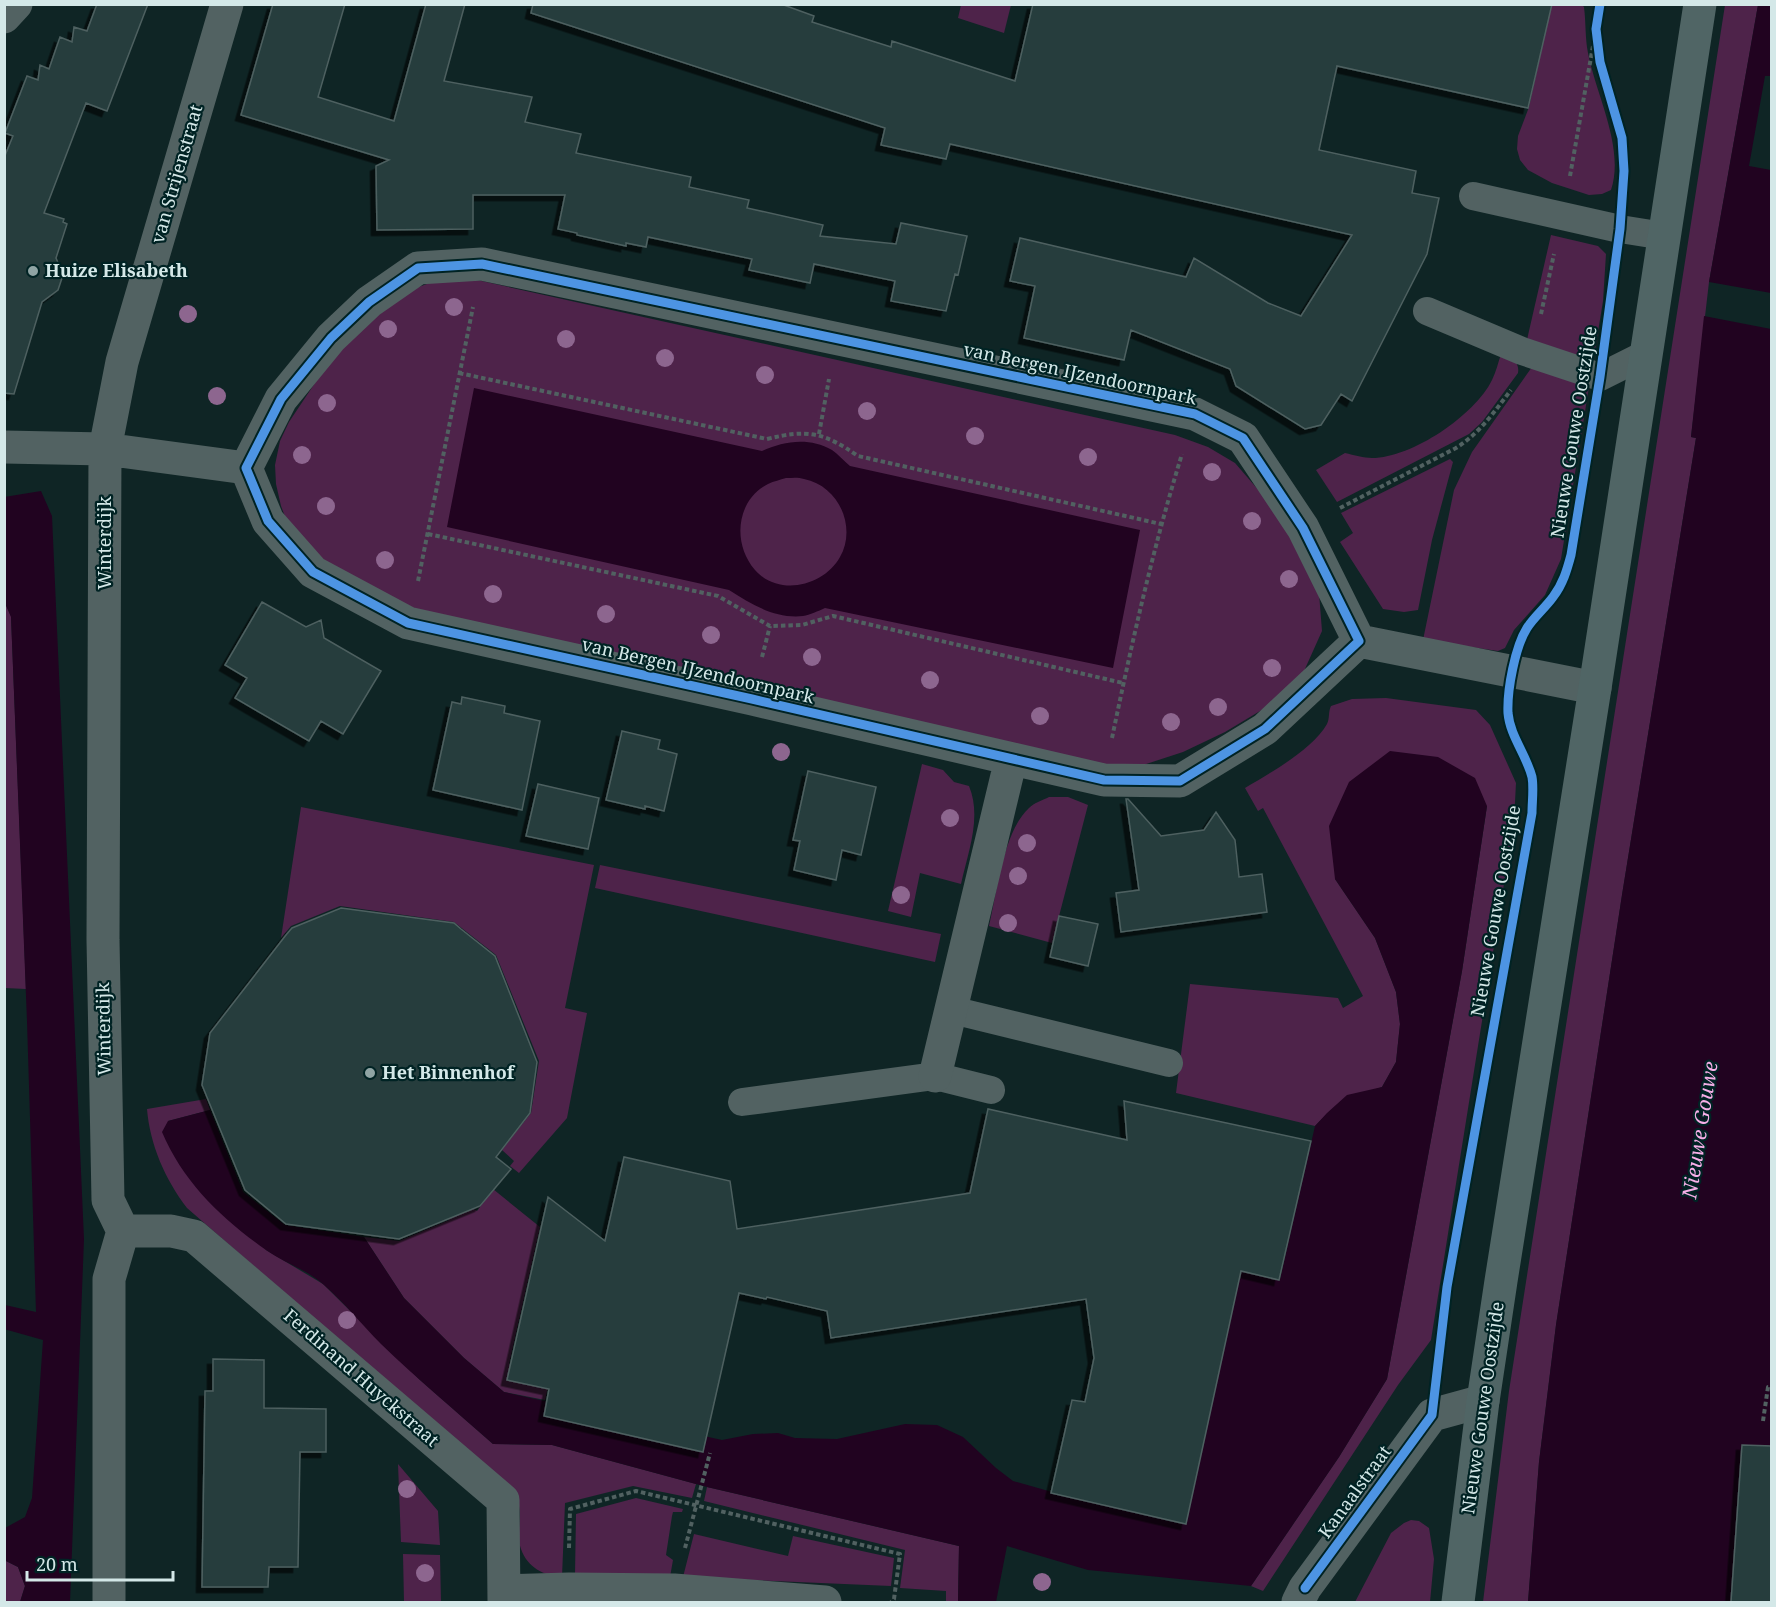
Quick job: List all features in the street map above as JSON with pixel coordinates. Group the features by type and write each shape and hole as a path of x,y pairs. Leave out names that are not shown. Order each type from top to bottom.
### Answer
{"main road":[{"name":"Nieuwe Gouwe Oostzijde","path":"1458,1602 1483,1401 1664,236 1695,6"}],"street":[{"path":"4,17 16,4"},
{"name":"van Strijenstraat","path":"105,450 122,362 227,4"},
{"name":"van Bergen IJzendoornpark","path":"482,264 837,339 1195,414 1243,438 1302,528 1359,641 1265,729 1180,781 1104,780 408,623 313,572 268,521 246,468 281,399 332,338 369,302 418,268 482,264"},
{"path":"4,447 105,450 246,468"},
{"name":"Winterdijk","path":"105,450 103,940 108,1200 123,1231"},
{"path":"1359,641 1595,688"},
{"path":"935,1076 1011,759"},
{"path":"109,1602 109,1279 123,1231"},
{"name":"Ferdinand Huyckstraat","path":"123,1231 171,1231 194,1236 503,1500 504,1597"},
{"name":"Kanaalstraat","path":"1298,1602 1305,1588 1432,1415 1483,1401"},
{"path":"504,1597 569,1589 674,1590 825,1602"}],"lane":[{"path":"1473,196 1620,229 1664,236"},
{"path":"1427,311 1522,351 1600,376 1646,354"},
{"path":"952,1010 1169,1063"},
{"path":"742,1102 935,1076 991,1090"}],"path":[{"path":"1598,21 1596,29 1600,62"},
{"path":"408,623 482,264"},
{"path":"819,434 837,339"},
{"path":"459,373 767,439 792,433 819,434 841,444 858,456 1161,524"},
{"path":"1104,780 1123,682 1161,524 1195,414"},
{"path":"428,534 718,596 770,626 802,625 833,616 1123,682"},
{"path":"1763,1420 1768,1387 1772,1387"},
{"path":"674,1590 710,1453"},
{"path":"569,1589 570,1509 636,1491 900,1554 894,1599 891,1602"}],"shaded area":[{"path":"961,5 1011,5 1004,33 958,18"},
{"path":"1551,5 1582,5 1584,7 1588,53 1608,122 1614,157 1611,190 1602,194 1589,195 1552,183 1528,170 1520,160 1517,149 1518,136 1529,107"},
{"path":"1725,5 1758,5 1709,282 1691,437 1696,438 1622,895 1556,1325 1539,1462 1528,1602 1483,1602 1509,1391"},
{"path":"1551,235 1598,246 1606,254 1603,301 1561,559 1545,595 1514,630 1505,648 1498,651 1423,640 1454,490 1472,452 1532,367 1526,344"},
{"path":"468,278 1175,435 1208,447 1235,463 1267,500 1297,541 1319,593 1322,631 1300,680 1270,705 1225,732 1183,752 1137,767 1082,762 415,614 336,576 291,532 281,506 275,465 280,441 289,422 343,341 413,289 438,280"},
{"path":"1501,354 1516,363 1518,373 1482,422 1469,434 1337,502 1316,470 1345,453 1369,458 1388,456 1423,443 1441,432 1472,407 1484,393 1493,377"},
{"path":"1450,459 1453,462 1432,540 1418,610 1404,612 1383,609 1340,542 1353,533 1341,513"},
{"path":"4,601 11,616 26,989 5,988"},
{"path":"1386,698 1476,710 1490,725 1516,783 1514,821 1431,1340 1398,1385 1263,1591 1251,1586 1339,1457 1387,1379 1462,971 1487,806 1335,879 1375,938 1396,992 1400,1024 1396,1062 1382,1087 1346,1102 1315,1126 1176,1093 1190,984 1338,998 1343,1008 1363,996 1263,808 1258,811 1245,788 1290,760 1311,743 1327,724 1331,706 1352,699"},
{"path":"922,764 943,770 954,782 969,786 973,798 974,822 961,884 920,873 911,917 888,911"},
{"path":"1049,797 1068,797 1088,805 1052,943 989,926 1002,863 1013,832 1029,808"},
{"path":"301,807 594,865 565,1008 587,1013 567,1118 519,1173 510,1166 514,1161 502,1150 531,1113 539,1061 496,955 454,922 340,906 291,926 281,938"},
{"path":"600,865 941,934 935,962 595,888"},
{"path":"206,1099 210,1110 168,1121 266,1250 323,1284 420,1380 493,1444 552,1445 696,1484 692,1498 633,1486 565,1503 562,1577 549,1575 532,1566 527,1561 520,1544 519,1506 499,1479 187,1208 179,1197 165,1173 155,1148 147,1109"},
{"path":"493,1189 540,1227 509,1364 551,1373 545,1400 504,1392 464,1358 404,1298 364,1237 399,1241 449,1220 463,1201 477,1211"},
{"path":"398,1464 438,1511 440,1545 401,1542"},
{"path":"707,1487 959,1546 958,1602 946,1602 946,1591 900,1588 905,1550 704,1501"},
{"path":"636,1498 683,1509 682,1512 673,1512 672,1516 666,1555 673,1560 670,1577 575,1575 576,1514"},
{"path":"1411,1520 1419,1521 1429,1528 1434,1559 1430,1602 1355,1602 1391,1533"},
{"path":"694,1534 788,1556 793,1536 894,1558 891,1586 683,1577"},
{"path":"403,1554 440,1555 441,1602 404,1602"},
{"path":"4,1560 18,1567 25,1586 20,1602 5,1602"}],"water":[{"path":"1758,5 1771,5 1771,76 1765,76 1749,166 1771,170 1771,293 1709,282"},
{"name":"Nieuwe Gouwe","path":"1704,316 1771,329 1771,1602 1528,1602 1539,1462 1556,1325 1622,895 1696,438 1691,437"},
{"path":"474,388 762,451 788,443 814,443 832,450 850,466 1140,530 1113,668 825,608 803,616 773,613 729,590 447,527","holes":["786,478 804,479 827,490 842,509 846,533 845,545 833,567 812,581 788,585 776,583 755,570 743,548 741,536 741,523 749,501 757,491 768,484"]},
{"path":"41,491 52,516 84,1239 70,1602 20,1602 25,1586 18,1567 4,1560 5,1528 25,1517 32,1498 43,1340 4,1329 5,1305 36,1312 11,617 4,601 4,497"},
{"path":"1390,751 1438,757 1475,778 1487,806 1462,971 1387,1379 1339,1457 1251,1586 1088,1570 1007,1546 996,1602 958,1602 959,1546 707,1487 552,1445 493,1444 395,1357 324,1285 311,1275 266,1250 219,1212 181,1167 162,1132 168,1121 210,1110 243,1192 285,1225 364,1237 404,1298 464,1358 504,1392 722,1440 753,1434 778,1433 795,1438 837,1439 905,1424 937,1425 963,1437 1013,1481 1186,1523 1241,1269 1280,1279 1315,1126 1347,1095 1382,1087 1396,1062 1400,1024 1396,992 1375,938 1335,879 1329,826 1349,782"}],"building":[{"path":"97,4 148,4 107,111 86,103 44,213 64,219 63,222 67,224 56,258 63,275 58,290 42,302 14,394 4,393 4,158 13,136 5,133 27,76 38,80 40,65 49,69 60,37 72,42 74,27 87,31"},
{"path":"273,4 345,4 318,97 394,121 426,4 465,4 444,81 532,97 525,122 581,134 576,153 691,177 689,187 749,200 747,208 823,225 820,236 896,244 901,223 967,236 958,275 955,274 946,311 891,301 895,281 814,264 810,283 749,270 752,259 648,237 646,247 626,243 626,246 577,235 577,233 558,229 565,195 473,195 473,229 377,230 376,166 389,160 241,115"},
{"path":"533,4 781,4 814,16 812,22 891,47 892,41 1015,81 1033,4 1552,4 1528,108 1337,66 1319,150 1416,171 1412,193 1439,198 1427,254 1352,401 1341,394 1321,425 1305,429 1236,386 1230,369 1131,330 1124,360 1024,338 1035,286 1010,281 1020,238 1186,277 1194,258 1268,303 1301,316 1352,235 950,144 946,159 881,145 885,128 531,13"},
{"path":"262,602 306,627 321,620 324,638 381,671 343,734 321,721 309,741 235,698 247,678 225,665"},
{"path":"462,697 505,706 504,713 540,721 522,810 433,790 452,702 461,704"},
{"path":"622,731 660,740 658,749 677,754 664,811 606,800"},
{"path":"808,771 876,787 861,855 842,850 836,880 794,870 800,841 793,840"},
{"path":"538,784 599,798 588,849 526,836"},
{"path":"1126,799 1161,836 1204,830 1216,812 1235,840 1239,877 1262,874 1267,912 1121,932 1116,893 1139,890"},
{"name":"Het Binnenhof","path":"341,908 454,923 495,956 537,1062 530,1113 496,1157 511,1169 480,1206 399,1239 286,1224 245,1190 202,1085 210,1033 286,935 292,928"},
{"path":"1059,916 1098,924 1088,966 1050,957"},
{"path":"1124,1101 1311,1141 1279,1280 1241,1271 1186,1524 1051,1493 1072,1400 1085,1402 1094,1358 1086,1299 831,1338 827,1311 739,1293 703,1452 544,1416 549,1389 507,1380 548,1197 605,1241 624,1157 730,1181 737,1229 970,1193 988,1109 1127,1140"},
{"path":"213,1359 264,1360 264,1408 326,1409 326,1452 300,1452 298,1567 269,1567 268,1587 202,1587 205,1391 213,1391"},
{"path":"1742,1445 1772,1446 1772,1602 1731,1602"}],"cycle path":[{"path":"1305,1588 1432,1415 1447,1287 1532,813 1532,777 1509,721 1510,681 1515,657 1523,636 1559,587 1571,555 1600,377 1620,229 1624,171 1622,138 1600,62 1596,29 1600,4"},
{"path":"482,264 1195,414 1243,438 1303,528 1359,641 1265,729 1180,781 1104,780 408,623 313,572 268,521 246,468 281,399 331,338 369,302 418,268 482,264"}],"place":[{"name":"Huize Elisabeth","path":"33,271"},
{"name":"Het Binnenhof","path":"370,1073"}]}
